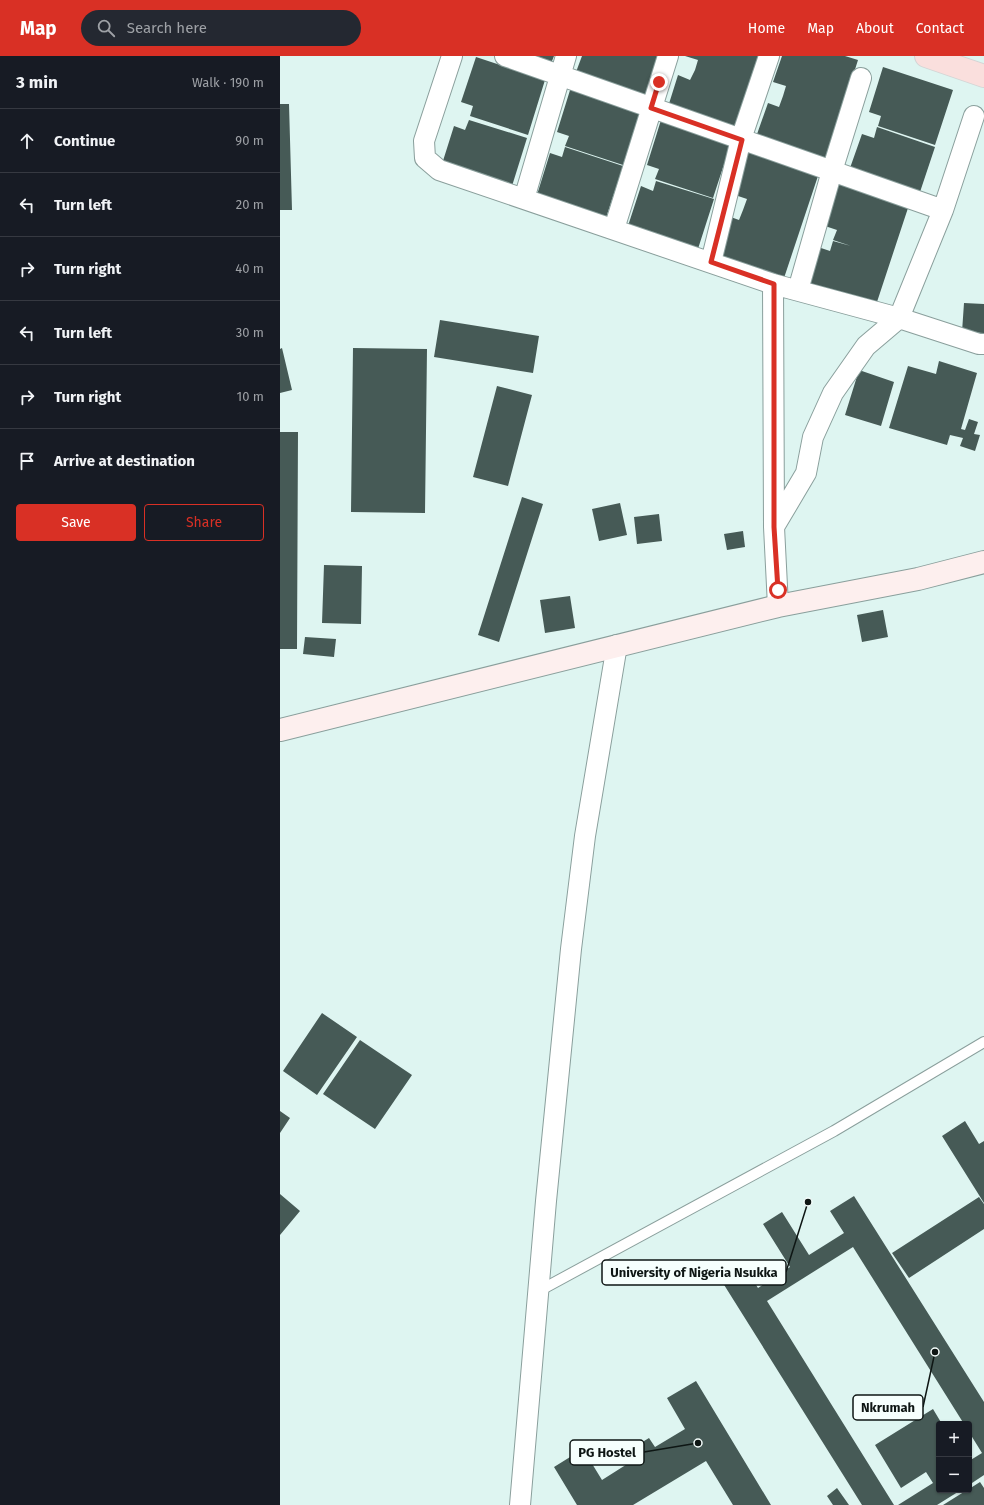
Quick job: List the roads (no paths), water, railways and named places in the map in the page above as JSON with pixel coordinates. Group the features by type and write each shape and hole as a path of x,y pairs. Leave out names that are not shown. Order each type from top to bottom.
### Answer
{"main road":[{"path":"926,56 984,76"}],"street":[{"path":"452,56 424,141 425,158 439,170 774,284 899,318 979,344 984,344"},
{"path":"505,56 943,210"},
{"path":"524,198 566,56"},
{"path":"614,229 668,56"},
{"path":"711,262 742,140 769,56"},
{"path":"798,290 832,171 862,78"},
{"path":"774,527 806,473 813,437 832,392 866,346 899,318 943,210 974,116"},
{"path":"774,284 774,527 778,606"},
{"path":"280,730 778,606 918,579 984,562"},
{"path":"520,1505 537,1292 571,949 585,836 617,645"}],"lane":[{"path":"537,1292 834,1131 984,1042"}],"place":[{"name":"University of Nigeria Nsukka","path":"808,1202"},
{"name":"Nkrumah","path":"935,1352"},
{"name":"PG Hostel","path":"698,1443"}]}
